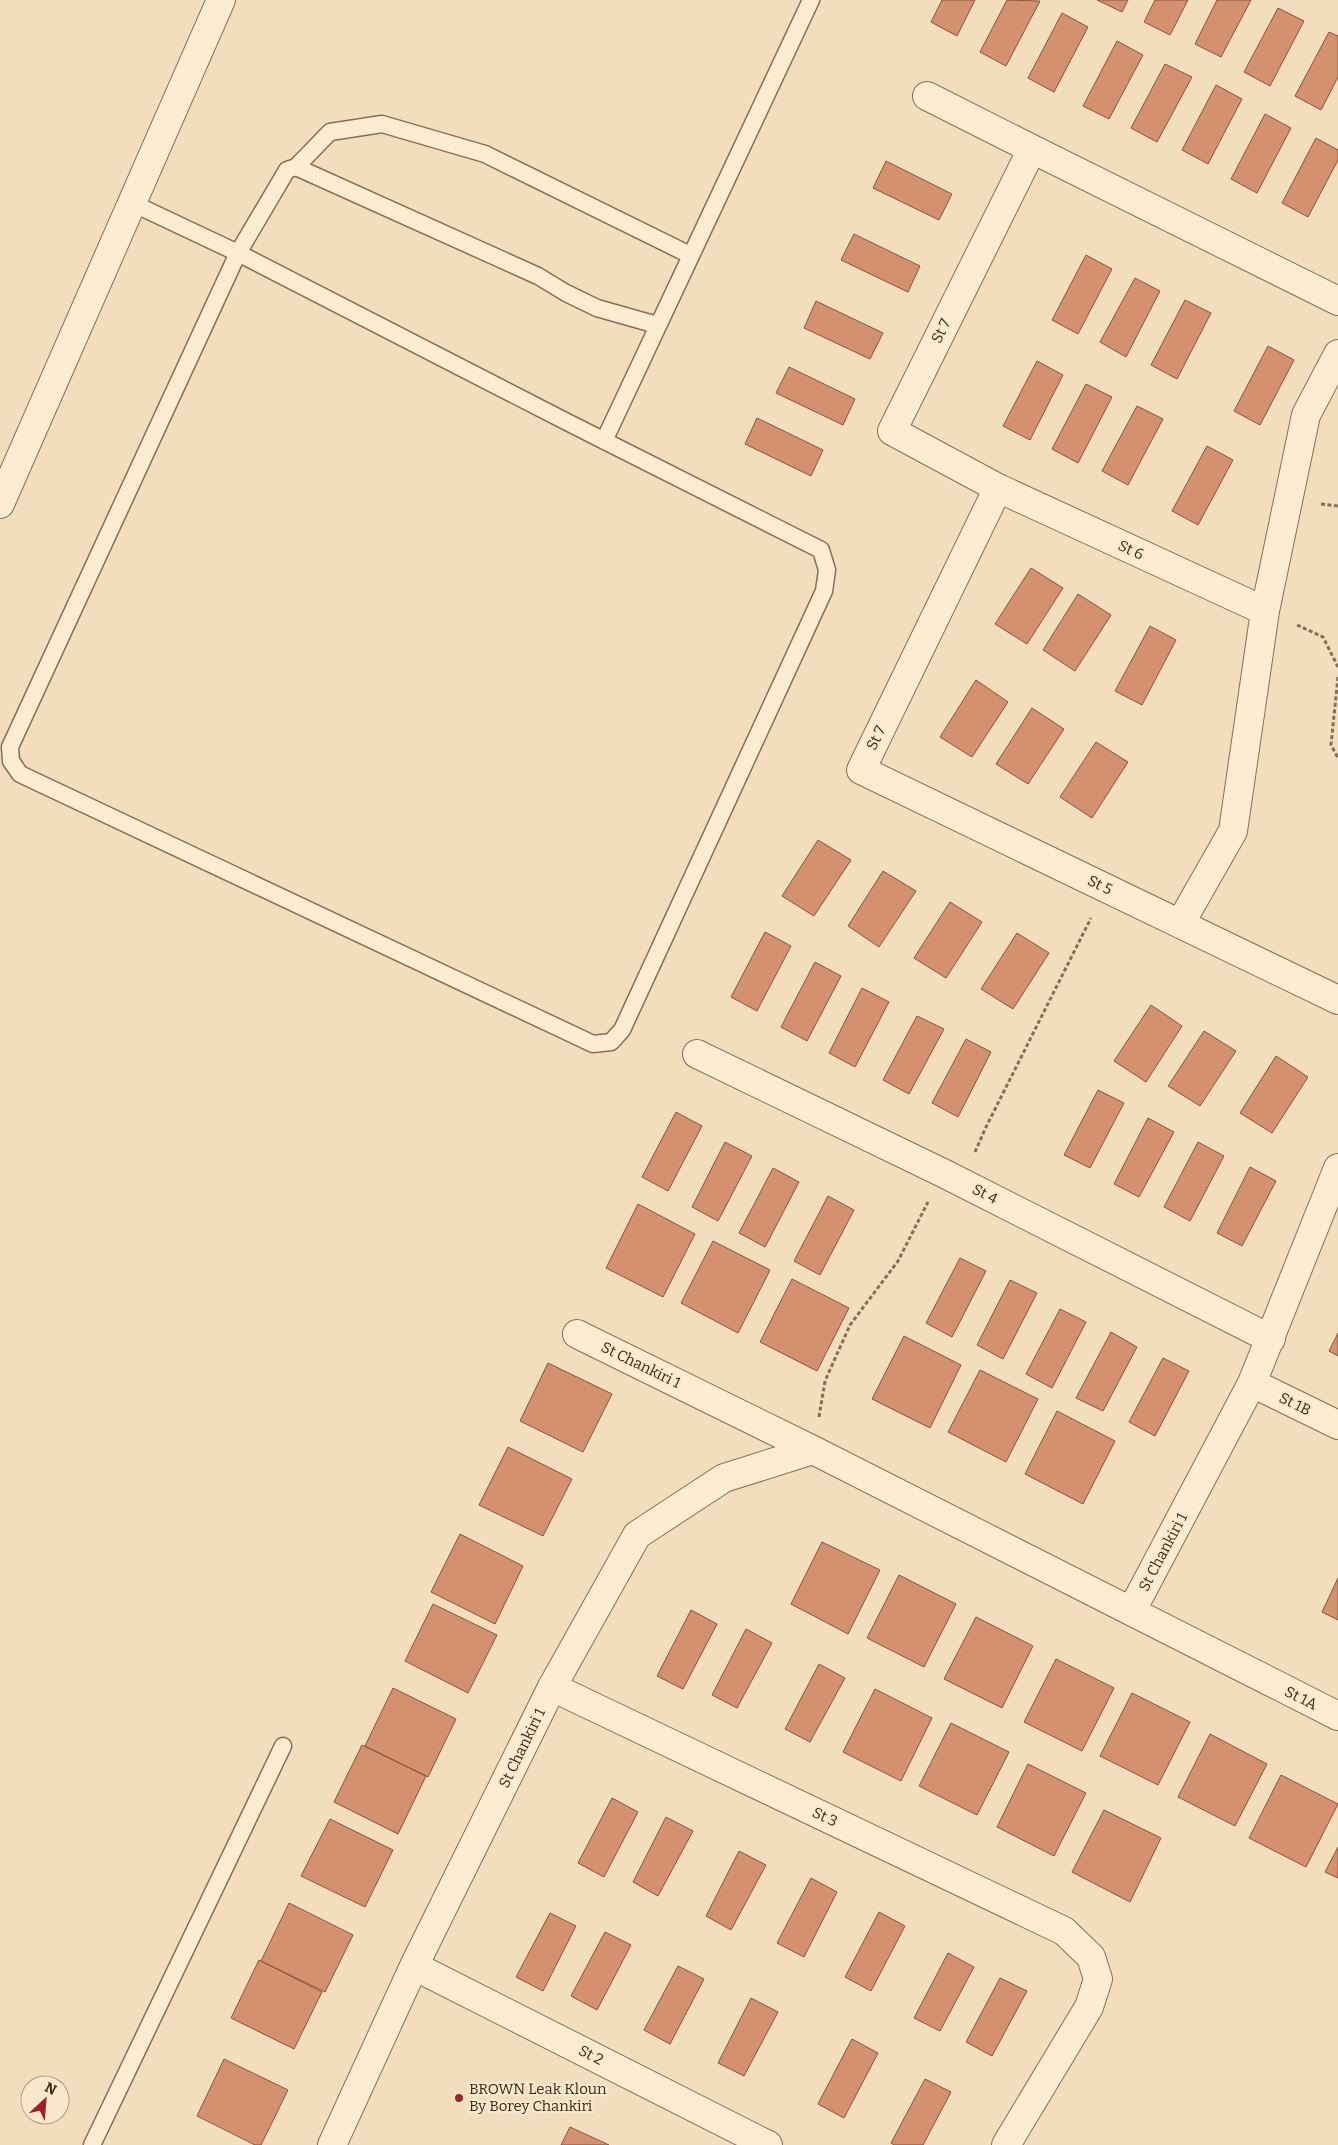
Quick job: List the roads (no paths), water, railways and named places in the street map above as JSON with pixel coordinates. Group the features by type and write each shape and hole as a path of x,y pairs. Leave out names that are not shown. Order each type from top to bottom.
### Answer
{"street":[{"path":"0,504 221,0"},
{"path":"926,96 1338,301"},
{"name":"St 7","path":"861,770 998,488 892,431 1032,149"},
{"path":"1180,924 1233,831 1265,611 1306,415 1338,354"},
{"name":"St 6","path":"998,488 1265,611"},
{"name":"St 5","path":"861,770 1338,1000"},
{"name":"St 4","path":"697,1054 953,1178 1271,1339"},
{"name":"St Chankiri 1","path":"577,1334 1132,1610 1252,1383 1338,1168"},
{"name":"St 1B","path":"1252,1383 1338,1425"},
{"name":"St Chankiri 1","path":"332,2145 414,1966 552,1687 637,1535 724,1478 813,1450"},
{"name":"St 1A","path":"1132,1610 1338,1716"},
{"name":"St 3","path":"552,1687 1064,1931 1091,1957 1098,1979 1089,2007 1006,2145"},
{"name":"St 2","path":"414,1966 768,2145"}],"lane":[{"path":"604,441 811,0"},
{"path":"132,203 238,253 821,550 827,570 824,591 622,1030 611,1042 593,1044 20,774 11,761 10,747 238,253 287,170 296,167 330,132 382,124 486,154 690,255"},
{"path":"296,167 538,276 566,293 597,308 658,325"},
{"path":"92,2145 283,1746"}],"place":[{"name":"BROWN Leak Kloun By Borey Chankiri","path":"459,2098"}]}
